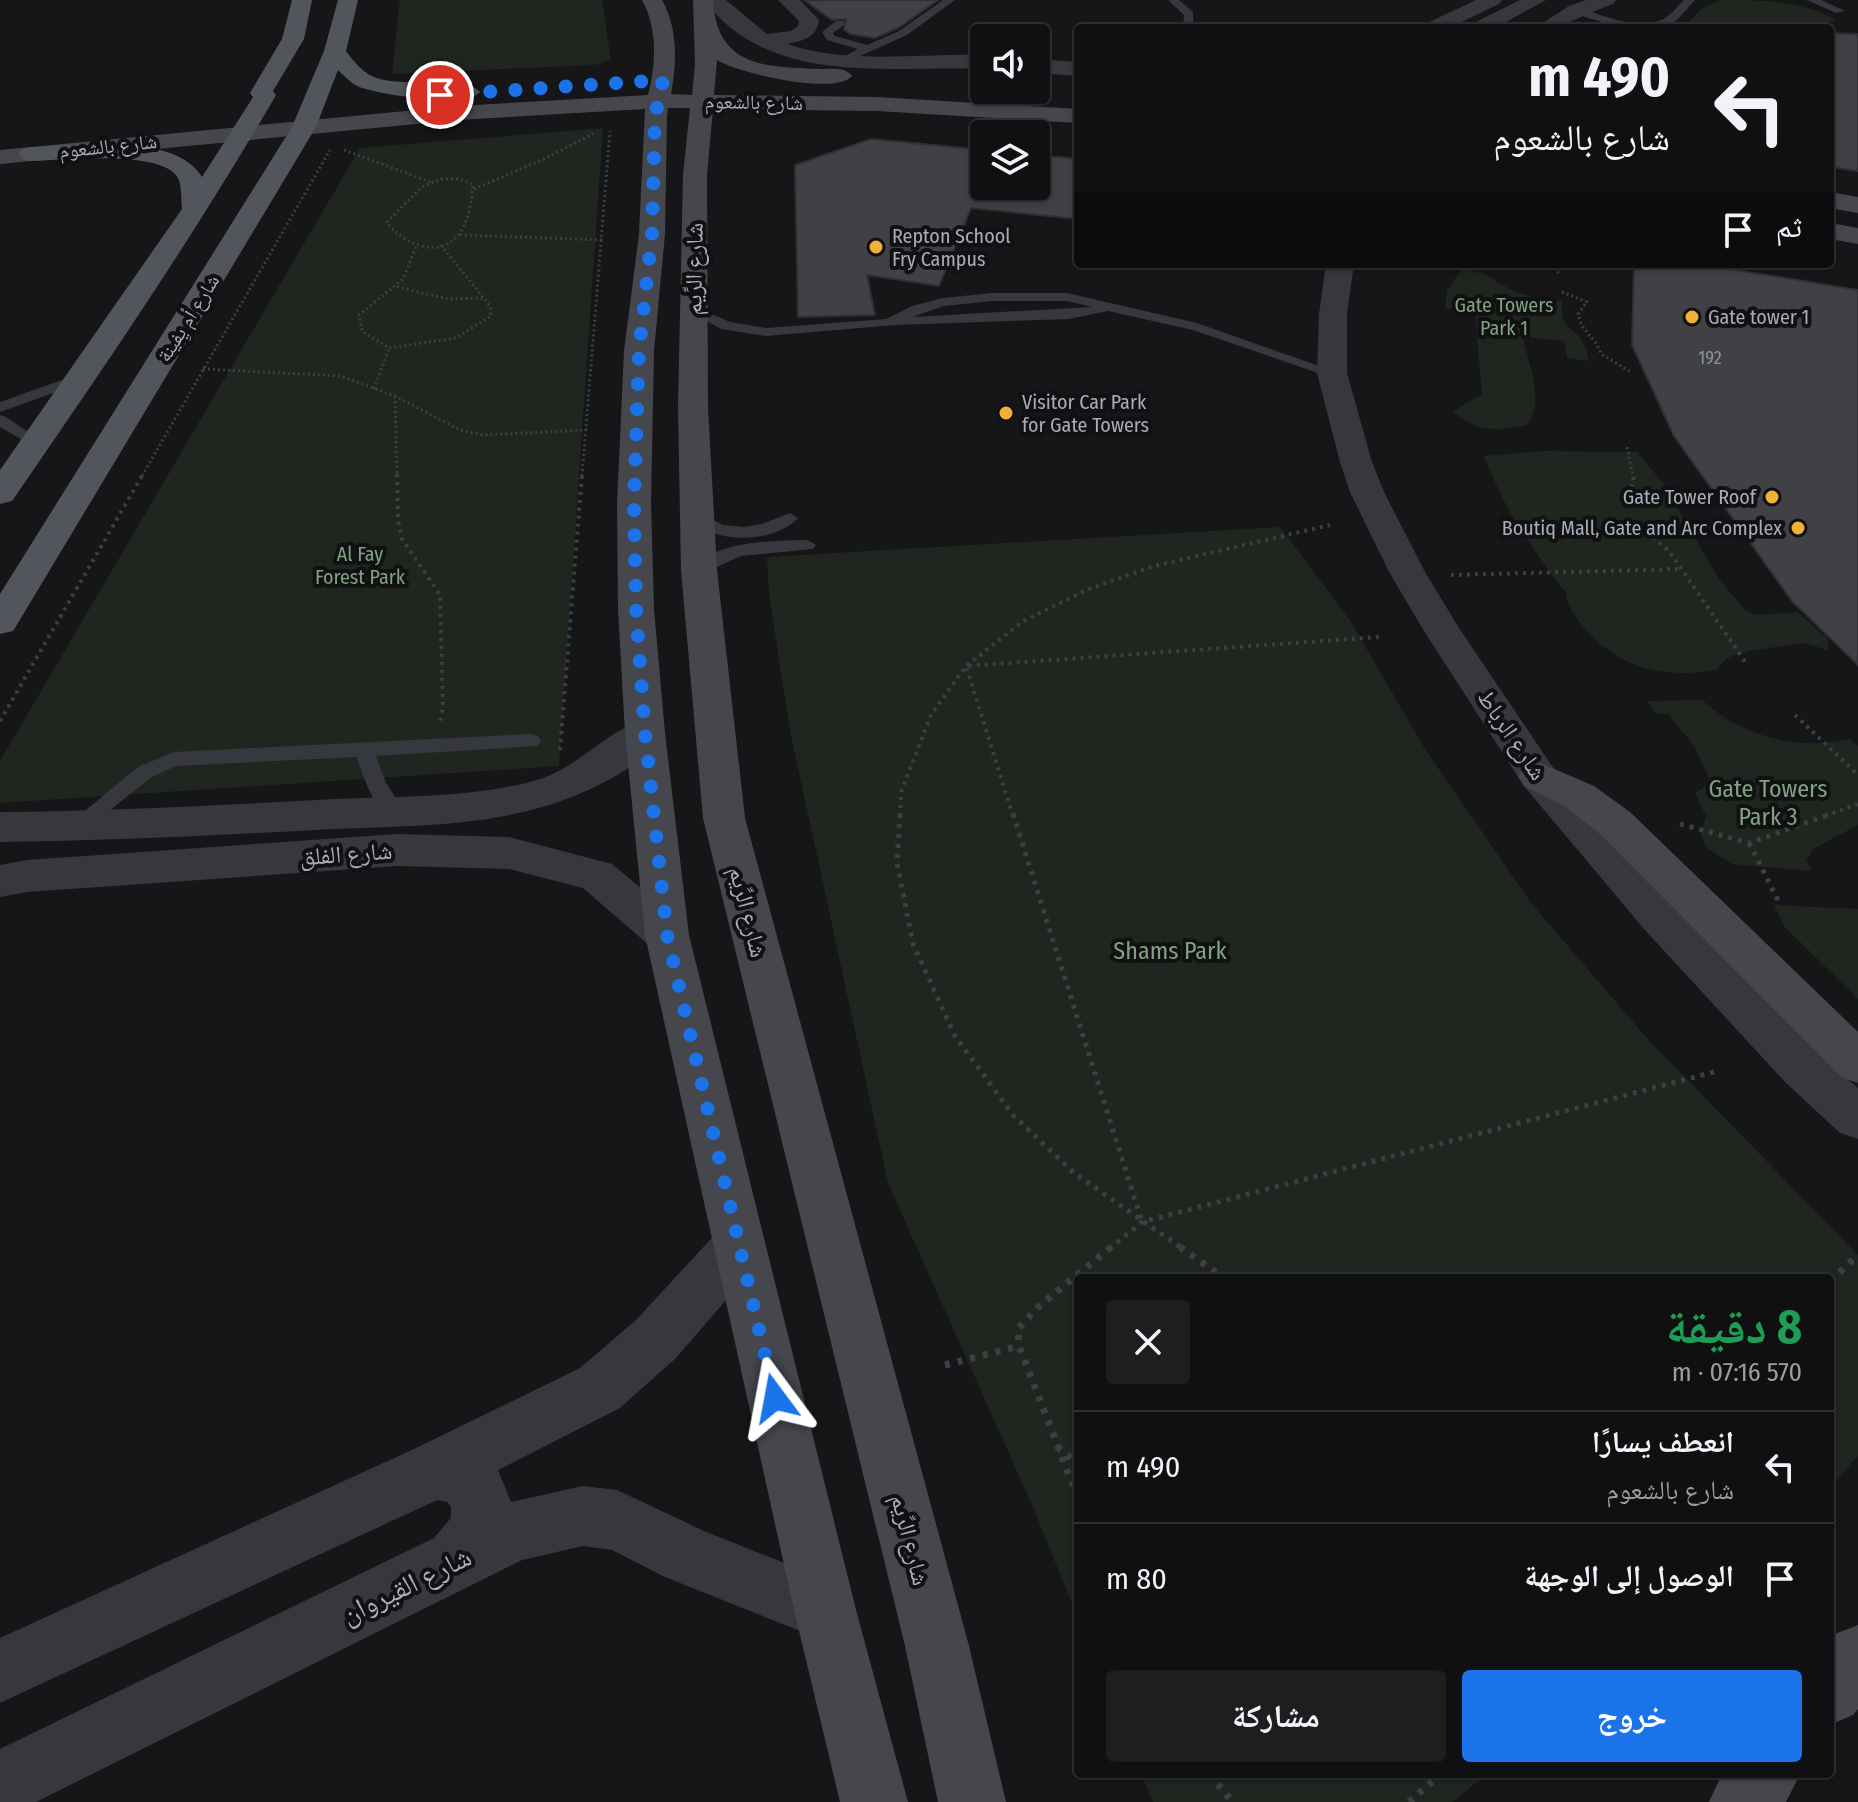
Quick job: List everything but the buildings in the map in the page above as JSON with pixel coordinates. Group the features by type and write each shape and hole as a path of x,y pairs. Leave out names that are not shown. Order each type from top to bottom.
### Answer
{"main road":[{"name":"شارع أم يِفينة","path":"0,623 309,117 335,51 348,0"},
{"name":"شارع الرِّيم","path":"652,0 660,14 666,66 656,106 673,176 693,310 699,570 724,818 933,1630 972,1802"},
{"name":"شارع الرِّيم","path":"656,106 704,23 703,0"},
{"path":"0,494 195,212 265,95 261,93 293,39 298,2"},
{"path":"704,23 723,54 737,63 754,68 883,80"},
{"path":"335,51 352,71 367,82 385,87 469,92"},
{"name":"شارع بالشعوم","path":"309,117 469,92 656,106 883,80 970,83"},
{"path":"1050,88 1074,90"},
{"path":"656,106 641,136 673,176 716,135 741,119 776,111 877,104"},
{"name":"شارع بالشعوم","path":"0,137 309,117 656,106 877,104 1074,116"},
{"path":"520,109 603,116 656,106"},
{"path":"1015,110 1074,109"},
{"name":"شارع بالشعوم","path":"0,157 249,122"},
{"path":"31,154 132,153 175,160 189,175 195,212"},
{"name":"شارع الرِّيم","path":"673,176 652,234 639,351 634,503 636,609 645,733 667,935 825,1610 874,1802"},
{"path":"1834,232 1858,236"},
{"path":"1538,776 1579,796 1615,823 1858,1063"},
{"path":"1834,1687 1858,1657"},
{"path":"1743,1802 1763,1778"}],"street":[{"path":"714,0 763,41 789,52 970,61"},
{"path":"763,41 797,36 808,28 809,20 788,0"},
{"path":"1441,24 1492,0"},
{"path":"1487,24 1536,0"},
{"path":"1566,22 1606,0"},
{"path":"1050,67 1074,69"},
{"name":"شارع الرباط","path":"1339,268 1333,314 1332,373 1367,492 1407,572 1442,631 1538,776 1671,929 1802,1068 1858,1118"},
{"name":"شارع الفلق","path":"0,827 447,808 509,800 558,788 596,770 645,733"},
{"path":"437,849 454,837 458,829 454,813 447,808"},
{"path":"13,879 21,868 21,857 26,846 64,826"},
{"name":"شارع الفلق","path":"13,879 437,849 509,853 597,875 667,935"},
{"path":"0,1671 435,1470 600,1388 656,1339 739,1246"},
{"path":"435,1470 454,1471 469,1479 479,1493 482,1511 479,1530 452,1564"},
{"name":"شارع القيروان","path":"0,1784 515,1531 583,1516 617,1520 687,1555 825,1610"}],"lane":[{"path":"797,36 836,22 827,32 831,38 856,53 903,33 950,0"},
{"path":"1173,0 1189,14 1188,24"},
{"path":"1658,24 1669,21 1690,0"},
{"path":"1812,0 1843,10 1823,0"},
{"path":"1682,24 1695,7 1704,2"},
{"path":"1566,22 1608,20 1645,24"},
{"path":"693,310 726,326 766,332 889,323 917,309 943,302 992,297 1067,297 1197,327 1332,373"},
{"path":"0,407 79,379"},
{"path":"0,420 35,442"},
{"path":"697,517 703,523 736,532 764,529 790,518"},
{"path":"699,570 721,556 744,548 807,545"},
{"path":"64,826 106,807 132,778 146,769 174,759 531,741"},
{"path":"364,749 376,785 394,810"}],"path":[{"path":"591,124 656,106"},
{"path":"474,189 656,106"},
{"path":"560,753 612,131 656,106"},
{"path":"0,721 332,146 430,182 458,179 473,184 460,235"},
{"path":"430,182 387,222 390,229 416,247 440,244 460,235 603,240"},
{"path":"416,247 412,268 396,287 359,315 362,331 389,348 456,339 473,332 491,316 484,298 440,244"},
{"path":"1555,268 1559,273"},
{"path":"396,287 448,299 484,298"},
{"path":"1562,292 1587,302 1578,314 1581,328 1597,341 1601,354 1631,372"},
{"path":"374,389 389,348"},
{"path":"203,369 340,376 395,396 460,430 482,435 587,430"},
{"path":"395,396 398,520 402,539 440,595 443,708 436,745"},
{"path":"1625,502 1634,481 1627,447"},
{"path":"1218,1274 1074,1173 1013,1115 955,1036 913,944 897,863 901,792 931,715 966,666 1022,622 1086,590 1154,566 1330,525"},
{"path":"1647,532 1669,551 1746,663"},
{"path":"1451,575 1681,569"},
{"path":"966,666 1380,637"},
{"path":"966,666 1142,1222"},
{"path":"1795,715 1858,775"},
{"path":"1680,824 1749,843 1858,804"},
{"path":"1749,843 1778,900"},
{"path":"1079,1274 1142,1222 1714,1072"},
{"path":"1834,1277 1858,1255"},
{"path":"1074,1278 1037,1308 1018,1329 1019,1346 1074,1489"},
{"path":"945,1365 1019,1346"},
{"path":"1056,1446 1074,1460"},
{"path":"1213,1778 1232,1802"},
{"path":"1409,1802 1436,1778"}],"green space":[{"path":"400,0 602,0 611,60 594,65 392,74"},
{"path":"1720,0 1766,1 1809,8 1836,20 1824,24 1688,24 1701,9"},
{"name":"Al Fay Forest Park","path":"603,128 559,766 0,803 0,761 360,148"},
{"name":"Gate Towers Park 1","path":"1462,269 1484,274 1522,294 1562,301 1565,323 1584,345 1589,361 1567,358 1564,341 1523,337 1535,394 1535,405 1527,425 1479,427 1453,411 1482,394 1475,312 1445,308 1447,290"},
{"path":"1544,451 1637,452 1662,482 1719,579 1744,609 1755,615 1798,612 1828,639 1828,650 1803,643 1749,651 1727,658 1716,670 1693,673 1651,670 1615,655 1584,627 1570,608 1565,591 1511,514 1484,456"},
{"name":"Shams Park","path":"1280,527 1351,622 1425,749 1531,903 1645,1036 1858,1255 1858,1456 1834,1483 1834,1274 1074,1274 1074,1608 1032,1505 888,1183 790,731 769,595 767,557"},
{"name":"Gate Towers Park 3","path":"1702,700 1735,723 1772,738 1811,743 1850,739 1858,746 1858,825 1813,849 1806,861 1812,871 1732,864 1706,847 1701,835 1706,816 1695,793 1704,787 1709,777 1694,746 1668,714 1655,713 1647,701"},
{"path":"1774,905 1858,909 1858,999 1784,926"},
{"path":"1143,1778 1482,1778 1452,1802 1153,1802"}],"place":[{"name":"Repton School Fry Campus","path":"876,247"},
{"name":"Gate tower 1","path":"1692,317"},
{"name":"Visitor Car Park for Gate Towers","path":"1006,413"},
{"name":"Gate Tower Roof","path":"1772,497"},
{"name":"Boutiq Mall, Gate and Arc Complex","path":"1798,528"}],"route":[{"path":"440,95 663,80 655,116 652,234 639,351 634,503 636,609 645,733 667,935 775,1398"}]}
